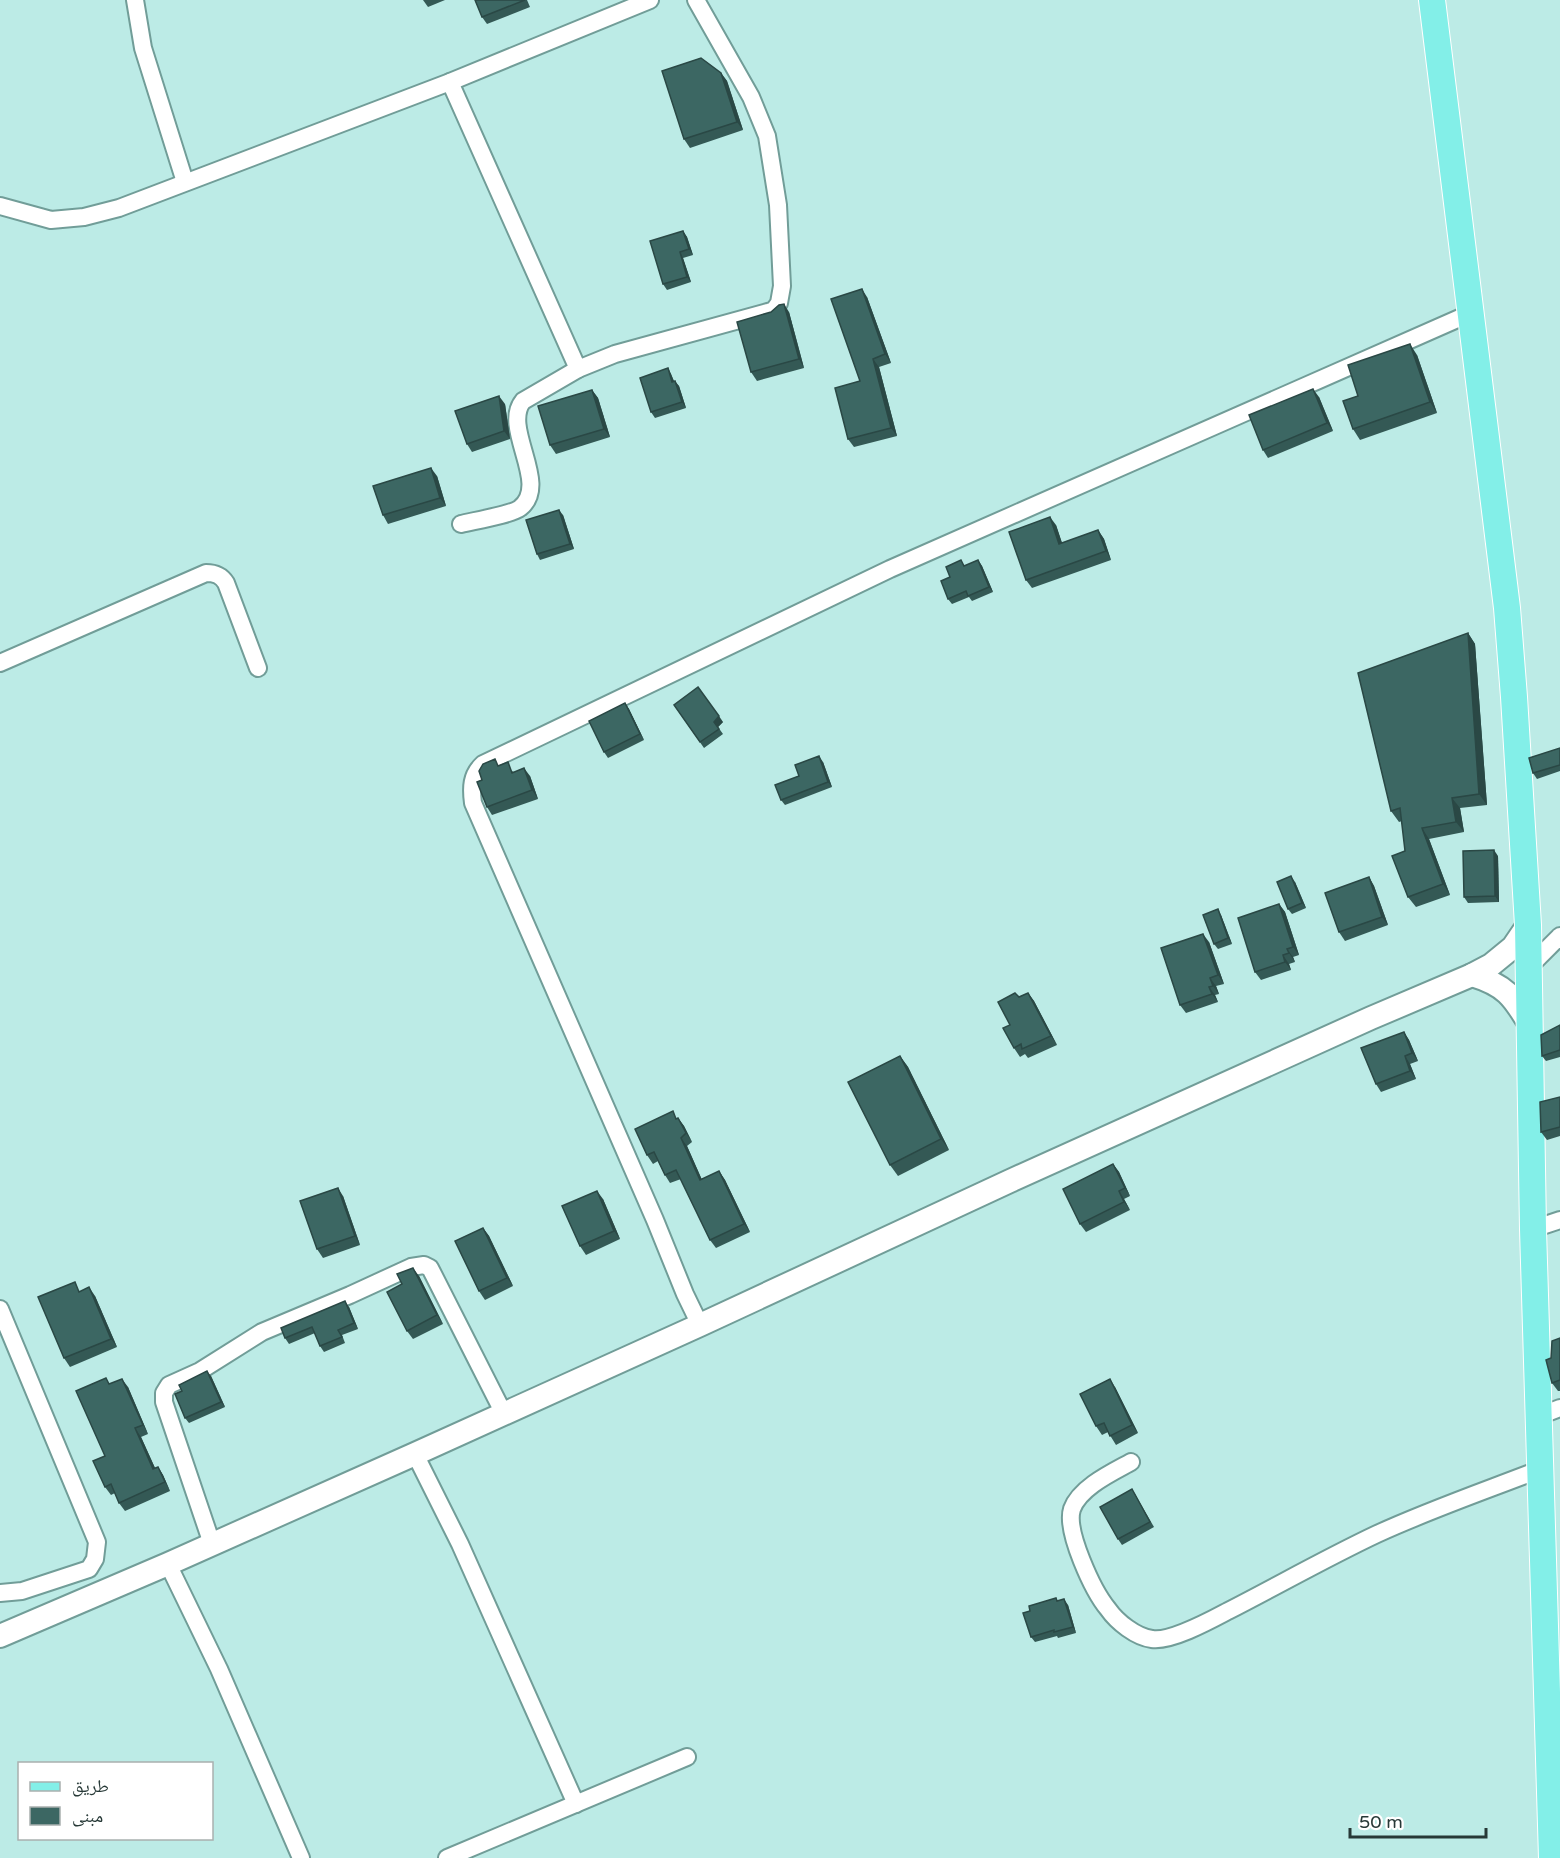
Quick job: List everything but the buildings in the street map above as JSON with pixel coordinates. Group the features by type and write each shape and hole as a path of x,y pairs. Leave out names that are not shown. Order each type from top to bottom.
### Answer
{"main road":[{"path":"1432,0 1508,619 1514,697 1528,925 1533,1229 1550,1412 1541,1469 1552,1858"}],"street":[{"path":"135,0 143,48 185,182"},
{"path":"461,524 520,508 530,495 530,478 517,420 518,408 523,401 578,369 615,354 768,312 774,310 779,303 782,286 778,205 767,136 751,97 696,0"},
{"path":"0,206 51,220 84,217 120,208 450,82 646,1"},
{"path":"450,82 578,369"},
{"path":"700,1325 477,813 471,791 477,770 483,764 890,569 1471,313"},
{"path":"0,663 206,573 212,573 226,583 258,668"},
{"path":"0,1636 415,1454 1010,1181 1371,1018 1472,975 1491,965 1513,947 1528,925"},
{"path":"1529,967 1560,936"},
{"path":"1472,975 1500,986 1519,1006 1530,1025"},
{"path":"1533,1229 1560,1220"},
{"path":"212,1544 164,1402 164,1393 169,1385 200,1371 282,1322 350,1295 411,1267 424,1265 430,1268 504,1414"},
{"path":"0,1309 97,1542 95,1559 89,1569 22,1591 0,1593"},
{"path":"415,1454 460,1544 576,1803"},
{"path":"1131,1462 1098,1481 1080,1497 1073,1507 1072,1533 1094,1587 1108,1610 1130,1630 1152,1640 1173,1636 1206,1623 1378,1534 1541,1469"},
{"path":"168,1564 219,1668 301,1858"},
{"path":"447,1858 687,1757"}]}
